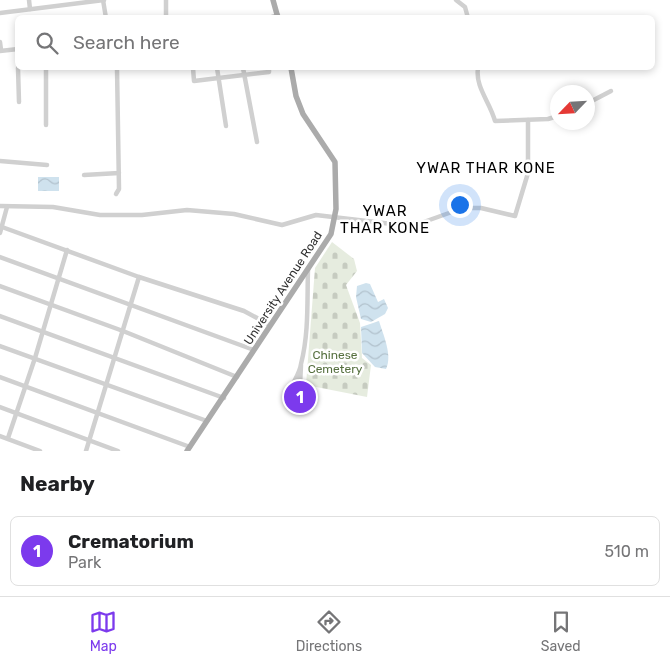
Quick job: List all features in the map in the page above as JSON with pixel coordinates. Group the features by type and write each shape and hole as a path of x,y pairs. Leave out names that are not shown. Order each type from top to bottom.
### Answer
{"main road":[{"path":"273,0 278,15"},
{"name":"University Avenue Road","path":"188,449 224,398 270,325 296,289 308,266 314,262 331,234 334,218 335,162 303,114 296,96 291,70"}],"street":[{"path":"29,0 30,9"},
{"path":"0,13 63,3 104,0 106,15"},
{"path":"166,0 166,15"},
{"path":"456,0 465,7 467,15"},
{"path":"0,42 1,50 15,49"},
{"path":"18,70 19,102"},
{"path":"46,70 46,125"},
{"path":"116,194 120,189 117,70"},
{"path":"193,70 194,81 244,76 270,72 270,70"},
{"path":"218,70 226,126"},
{"path":"243,70 257,142"},
{"path":"478,70 478,81 492,108 495,121 550,117"},
{"path":"595,99 611,91"},
{"path":"0,206 54,207 100,215 142,215 186,210 234,214 282,225 316,215 392,224 421,223 463,208 481,208 515,216 528,173 528,120"},
{"path":"0,161 48,165"},
{"path":"84,175 119,173"},
{"path":"7,207 1,230 67,250 139,277 244,311 270,325"},
{"path":"8,438 18,414 57,278 67,250"},
{"path":"0,257 132,303 254,350"},
{"path":"301,365 292,386 294,390 300,386 308,315 308,266"},
{"path":"86,451 99,414 139,277"},
{"path":"0,286 123,331 237,377"},
{"path":"0,316 224,398"},
{"path":"0,346 207,421"},
{"path":"0,376 188,449"},
{"path":"0,407 118,451"},
{"path":"0,436 40,451"},
{"path":"23,451 25,446"}],"green space":[{"name":"Chinese Cemetery","path":"332,242 354,259 357,271 346,285 360,323 362,358 371,365 367,397 306,385 315,268"}],"water":[{"path":"38,177 59,177 59,191 38,191"},
{"path":"366,283 370,284 378,302 384,299 388,308 385,314 371,322 361,319 356,297 357,286"},
{"path":"379,321 388,352 386,369 375,367 362,353 361,327"}],"place":[{"name":"Crematorium","path":"300,397"}],"district":[{"name":"YWAR THAR KONE","path":"486,168"},
{"name":"YWAR THAR KONE","path":"385,220"}]}
